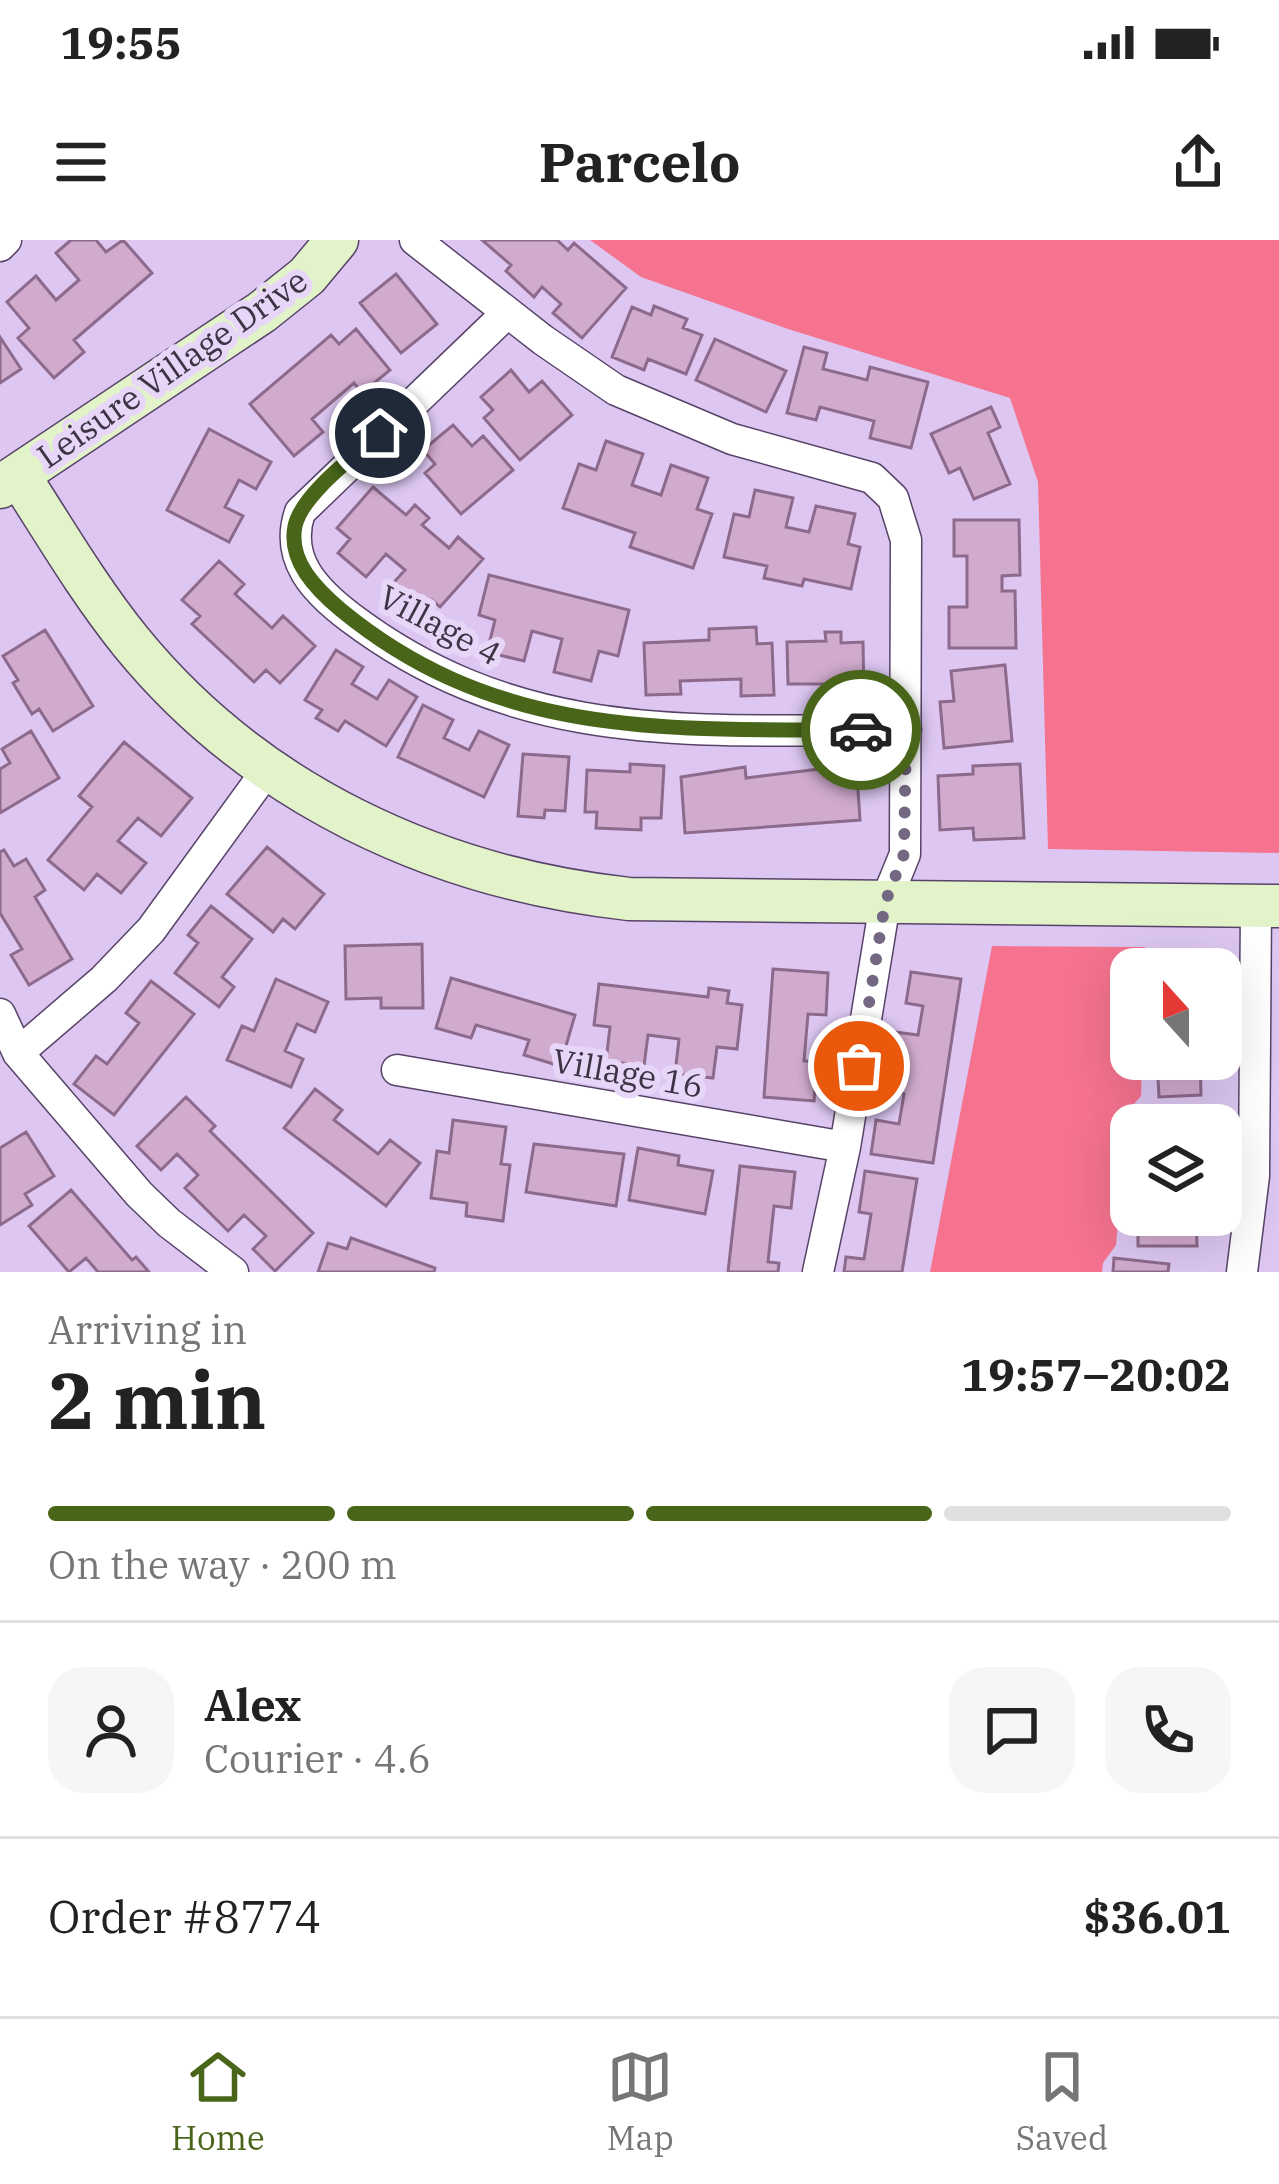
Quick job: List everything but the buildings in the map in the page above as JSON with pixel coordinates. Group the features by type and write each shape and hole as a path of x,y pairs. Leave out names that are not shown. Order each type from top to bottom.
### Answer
{"street":[{"name":"Leisure Village Drive","path":"9,481 262,312 308,276 337,240"},
{"path":"415,240 616,390 732,439 860,472 884,487 900,512 906,540 904,854 885,903 845,1147 818,1272"},
{"name":"Village 4","path":"507,313 300,512 295,546 301,565 327,598 373,634 430,668 556,715 652,728 906,730"},
{"path":"9,481 130,641 199,714 268,769 373,831 458,865 518,882 628,899 1267,906 1267,1097 1242,1272"},
{"path":"18,1053 104,979 152,930 268,769"},
{"path":"0,1014 18,1053 139,1194 233,1272"},
{"name":"Village 16","path":"398,1070 845,1147"}],"shaded area":[{"path":"590,240 1279,240 1279,853 1048,849 1038,482 1010,398 788,329 641,277"},
{"path":"992,946 1145,947 1110,948 1110,1080 1141,1080 1141,1096 1134,1104 1110,1104 1110,1236 1117,1236 1102,1272 930,1272"}],"way so far":[{"path":"859,1066 885,903 904,854 906,730 861,730"}],"route":[{"path":"380,433 300,512 295,546 301,565 327,598 401,652 482,691 571,718 636,728 861,730"}]}
